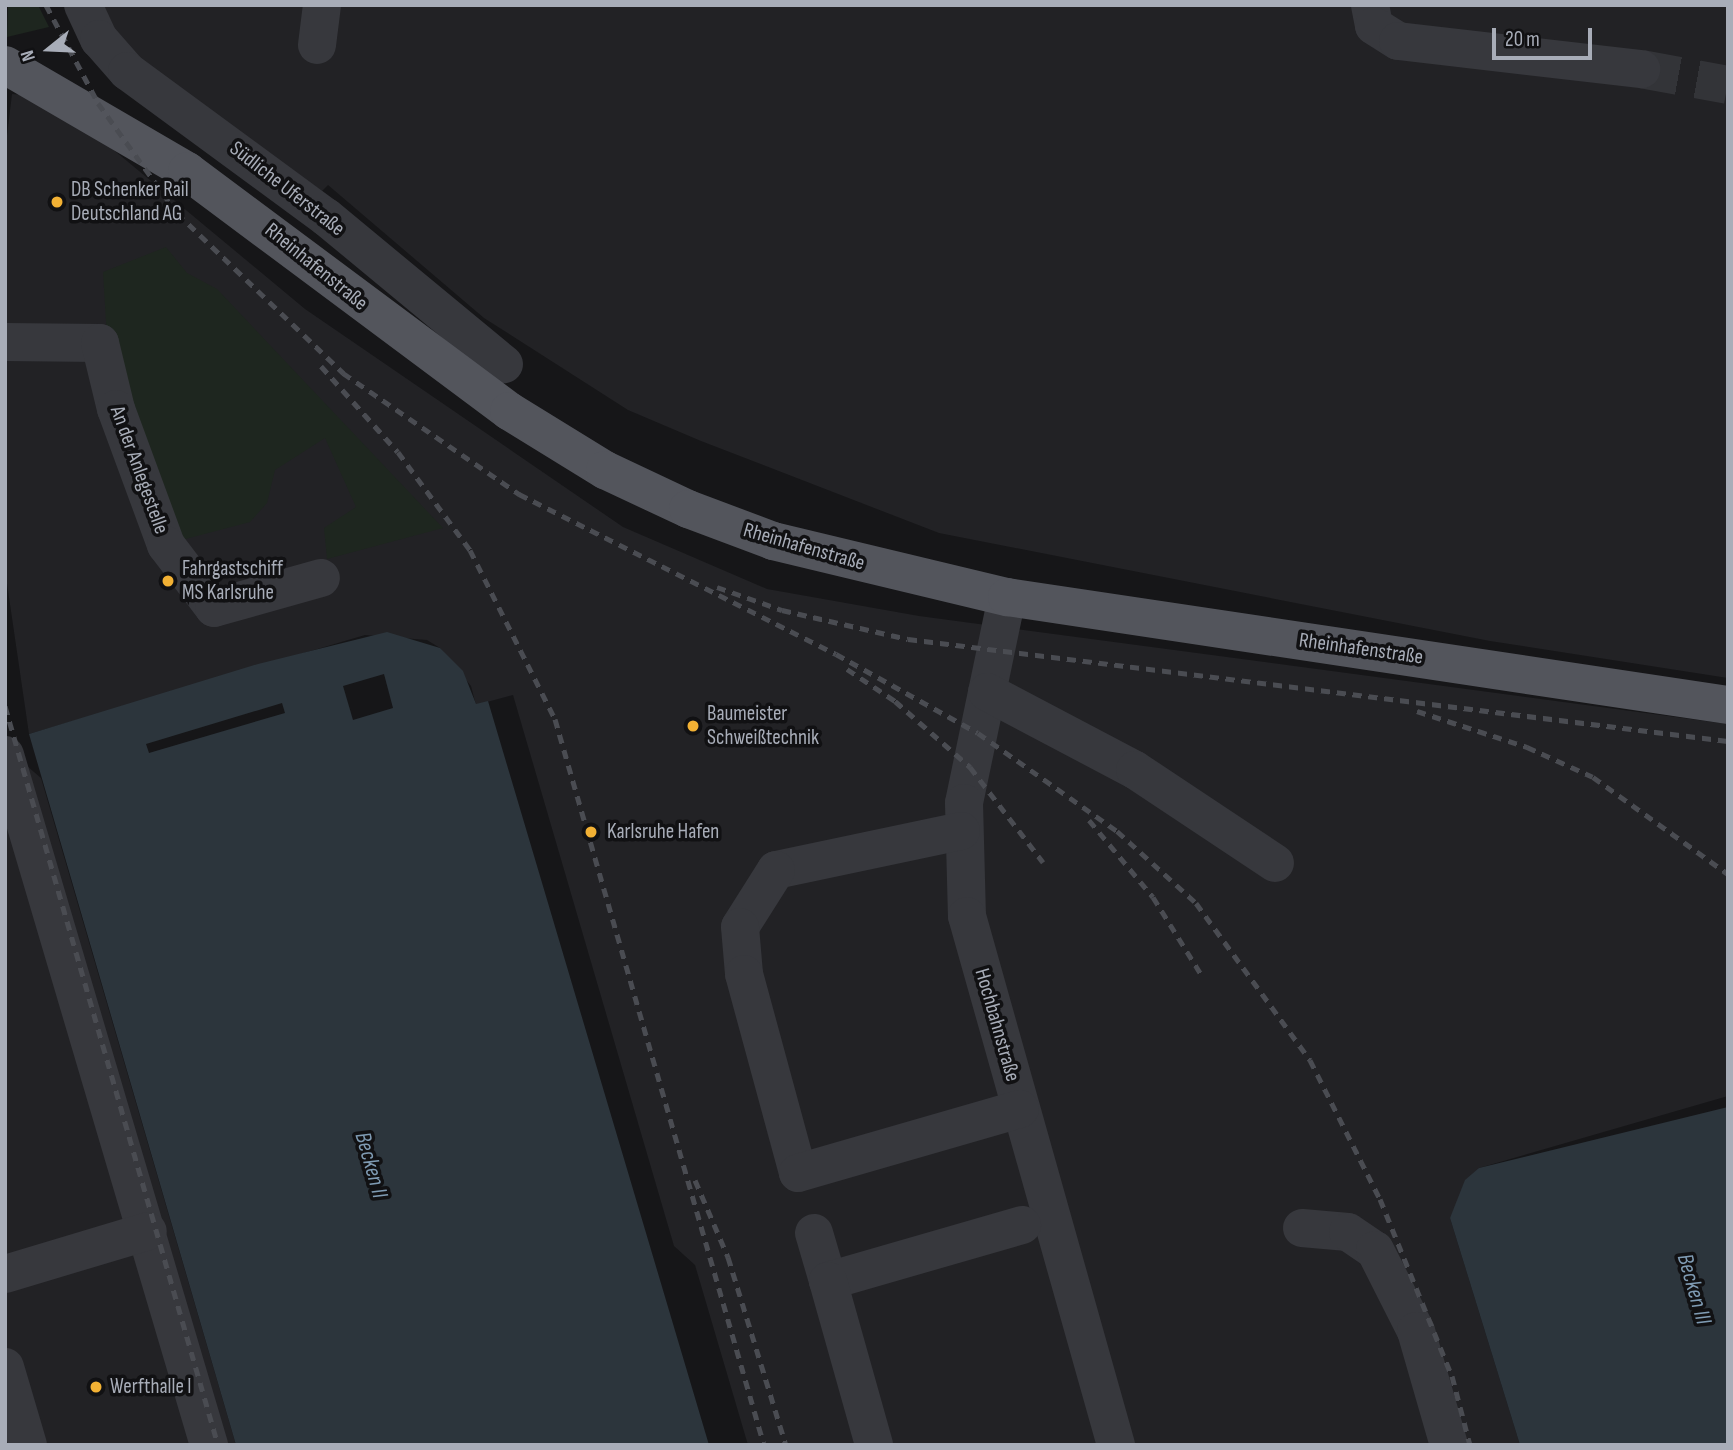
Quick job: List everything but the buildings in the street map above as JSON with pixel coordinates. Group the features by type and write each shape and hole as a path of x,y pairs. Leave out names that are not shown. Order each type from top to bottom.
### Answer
{"main road":[{"name":"Rheinhafenstraße","path":"5,65 187,171 509,411 605,470 761,536 857,563 1007,597 1728,705"}],"street":[{"name":"Südliche Uferstraße","path":"83,5 99,40 127,71 326,218 504,364"},
{"path":"317,45 323,5"},
{"path":"1370,5 1374,26 1398,41 1641,69"},
{"name":"An der Anlegestelle","path":"5,342 100,343 116,410 166,545 214,608 321,578"},
{"name":"Hochbahnstraße","path":"1007,597 961,831 967,916 1116,1445"},
{"path":"988,692 1135,770 1275,863"},
{"path":"5,755 148,1231 209,1445"},
{"path":"961,831 776,870 740,927 741,961 798,1173 1020,1109"},
{"path":"828,1281 1022,1225"},
{"path":"1302,1228 1348,1232 1375,1250 1416,1331 1449,1445"},
{"path":"5,1274 148,1231"},
{"path":"814,1233 874,1445"},
{"path":"5,1367 28,1445"}],"shaded area":[{"path":"8,5 38,5 49,27 7,37"},
{"path":"106,5 1728,5 1728,678 1490,641 939,533 701,441 628,410 484,318 328,185 322,191 136,64 102,10"},
{"path":"12,94 50,97 305,309 623,527 767,589 919,616 1728,724 1728,1096 1479,1168 1450,1218 1520,1445 748,1445 695,1265 674,1246 513,695 476,705 471,686 440,648 427,640 365,635 29,734 5,570 5,152"},
{"path":"166,247 187,273 217,289 443,528 327,559 324,528 356,507 325,438 275,470 267,503 250,522 174,542 108,355 103,272"},
{"path":"5,747 41,778 236,1445 5,1445"}],"water":[{"name":"Becken II","path":"387,632 440,648 463,671 476,704 488,701 709,1445 236,1445 29,734 258,664"},
{"name":"Becken III","path":"1728,1107 1728,1445 1520,1445 1450,1218 1465,1180 1479,1168"}],"pier":[{"path":"384,674 393,708 353,720 343,686"},
{"path":"282,703 285,713 149,753 146,744"}],"tunnel":[{"path":"1641,69 1728,85"}],"railway":[{"path":"46,5 98,103 177,213 343,373 519,494 836,654 978,733 1117,831 1196,903 1310,1060 1380,1199 1452,1376 1470,1445"},
{"path":"321,366 398,452 470,550 555,719 764,1445"},
{"path":"717,587 782,610 908,639 1728,741"},
{"path":"847,669 895,701 970,767 1043,862"},
{"path":"5,706 218,1445"},
{"path":"1417,711 1527,747 1593,777 1728,874"},
{"path":"1089,820 1153,897 1201,974"},
{"path":"695,1180 728,1257 786,1445"}],"place":[{"name":"DB Schenker Rail Deutschland AG","path":"57,202"},
{"name":"Fahrgastschiff MS Karlsruhe","path":"168,581"},
{"name":"Baumeister Schweißtechnik","path":"693,726"},
{"name":"Karlsruhe Hafen","path":"591,832"},
{"name":"Werfthalle I","path":"96,1387"}]}
